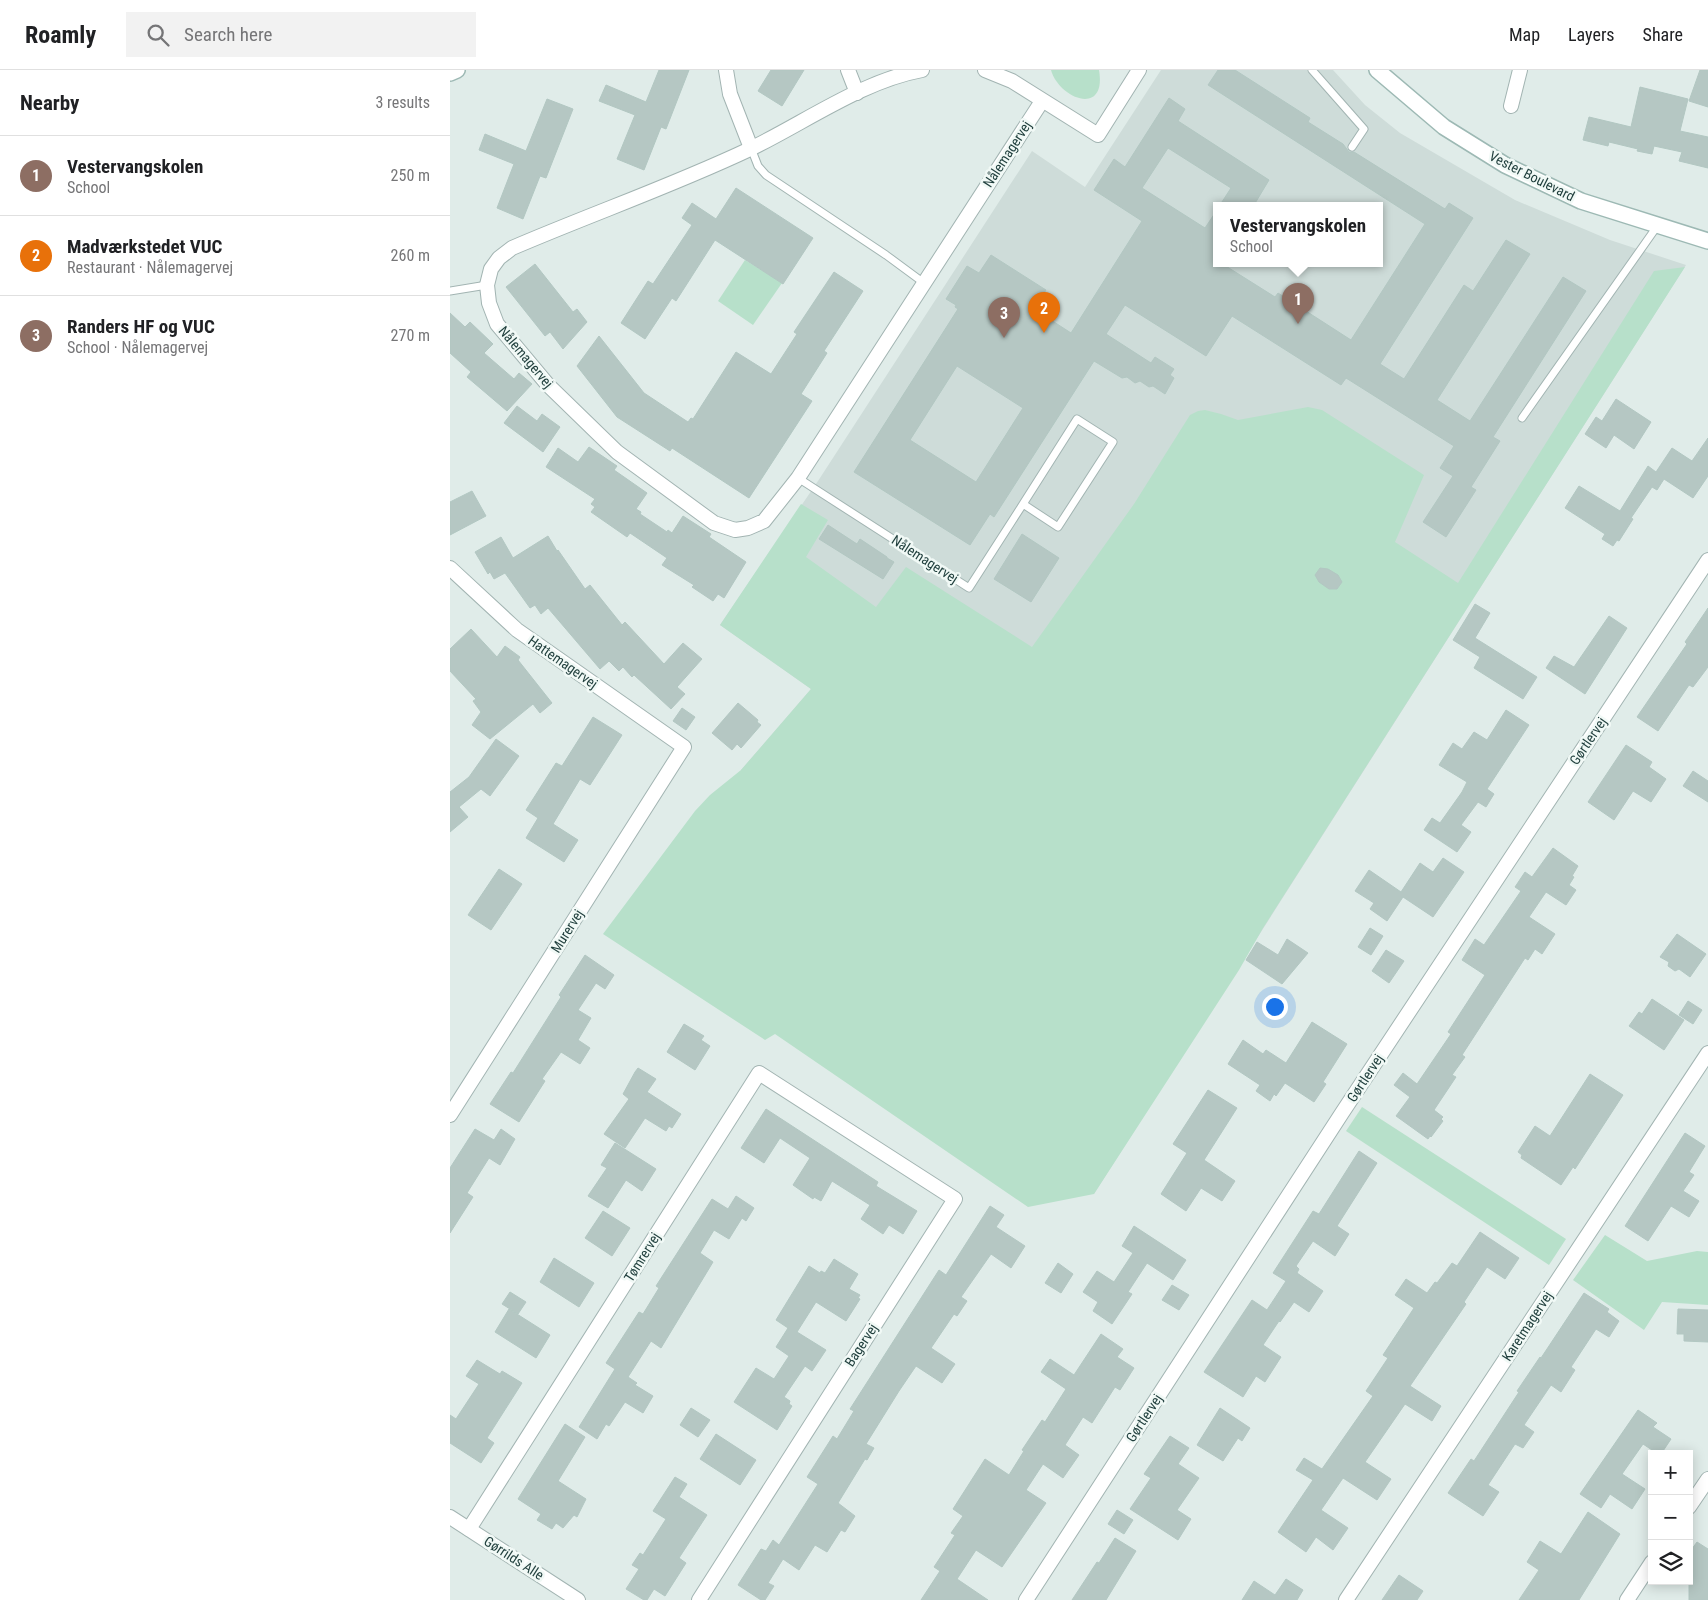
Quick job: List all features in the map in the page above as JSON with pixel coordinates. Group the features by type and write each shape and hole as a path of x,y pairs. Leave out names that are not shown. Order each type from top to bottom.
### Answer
{"main road":[{"path":"450,73 457,70"},
{"name":"Vester Boulevard","path":"1377,70 1444,127 1505,165 1581,201 1708,241"}],"street":[{"path":"726,70 730,94 751,148"},
{"path":"848,70 857,93"},
{"path":"487,285 491,269 499,258 512,248 694,174 751,148 882,82 922,70"},
{"path":"985,70 1015,76 1042,101 1098,135 1139,70"},
{"path":"1511,106 1520,70"},
{"name":"Nålemagervej","path":"487,285 490,303 497,324 548,385 617,452 714,523 735,530 748,528 764,520 798,478 1042,101"},
{"name":"Gørtlervej","path":"1026,1600 1336,1121 1708,560"},
{"name":"Hattemagervej","path":"450,568 517,630 684,746"},
{"name":"Murervej","path":"450,1115 684,746"},
{"name":"Karetmagervej","path":"1346,1600 1708,1053"},
{"name":"Tømrervej","path":"469,1529 759,1073 847,1130"},
{"name":"Bagervej","path":"698,1600 955,1199 847,1130"},
{"path":"1693,1501 1708,1479"},
{"name":"Gørrilds Alle","path":"450,1517 578,1600"},
{"path":"1626,1600 1648,1568"}],"lane":[{"path":"1312,70 1364,128 1352,148"},
{"path":"751,148 758,166 766,175 886,254 924,283"},
{"path":"1522,418 1658,225"},
{"path":"450,291 487,285"},
{"name":"Nålemagervej","path":"798,478 969,588 1077,419 1113,442 1058,527 1023,504"}],"shaded area":[{"path":"1161,70 1333,70 1365,105 1400,133 1515,200 1610,240 1686,265 1094,1194 741,770 811,689 720,625 818,481 1032,151 1085,187"}],"green space":[{"path":"1051,70 1099,70 1100,85 1096,94 1089,98 1081,98 1063,89"},
{"path":"745,260 782,283 753,325 718,301"},
{"path":"1685,267 1263,928 1239,970 1094,1194 1028,1207 775,1034 765,1040 603,934 695,811 710,795 741,770 811,689 720,625 801,504 828,520 806,557 876,607 906,567 1032,647 1134,504 1190,415 1205,410 1238,420 1308,407 1322,410 1424,475 1395,542 1458,583 1654,271"},
{"path":"1362,1107 1566,1239 1549,1265 1346,1131"},
{"path":"1605,1235 1647,1261 1697,1251 1708,1252 1708,1305 1662,1302 1644,1330 1573,1280"}],"building":[{"path":"659,70 689,70 666,129 661,127 644,170 617,159 635,115 599,101 606,85 646,102"},
{"path":"771,70 804,70 782,106 758,91"},
{"path":"1218,70 1235,70 1310,118 1308,122 1343,144 1349,152 1354,152 1445,209 1449,203 1473,218 1380,364 1404,379 1464,285 1473,291 1506,240 1530,254 1437,400 1470,421 1563,277 1586,291 1493,437 1500,441 1471,487 1476,490 1446,537 1423,522 1453,476 1440,468 1454,446 1346,378 1341,385 1232,316 1206,356 1125,305 1106,334 1151,363 1155,357 1174,369 1170,375 1174,378 1165,394 1153,386 1149,387 1140,381 1135,383 1127,377 1122,378 1094,361 994,517 990,514 970,545 854,472 958,309 955,307 956,305 946,299 967,266 979,273 991,255 1046,290 1034,309 1071,333 1142,221 1094,190 1114,159 1125,167 1169,98 1185,109 1178,121 1269,180 1256,202 1222,202 1231,188 1168,148 1142,188 1205,228 1213,216 1213,267 1227,267 1275,297 1278,293 1351,340 1425,224 1208,85","holes":["957,366 1023,408 976,482 910,440"]},
{"path":"1700,70 1708,70 1708,107 1689,101"},
{"path":"1640,87 1688,99 1680,131 1708,137 1708,168 1679,161 1682,152 1654,146 1652,154 1609,142 1608,146 1583,140 1589,117 1631,127"},
{"path":"547,99 573,109 546,178 540,176 523,219 497,208 514,164 479,150 485,134 526,151"},
{"path":"736,188 813,238 783,284 715,240 676,301 672,298 645,339 621,323 648,281 653,284 692,225 682,218 692,203 716,219"},
{"path":"535,264 573,312 577,309 587,322 563,349 550,332 545,336 506,287"},
{"path":"834,272 863,291 824,351 827,353 801,394 812,401 749,498 672,448 670,451 617,417 577,366 599,336 644,393 688,422 691,418 693,419 736,352 771,374 797,334 794,332"},
{"path":"450,313 465,327 470,322 493,344 484,353 514,379 519,373 532,384 507,411 467,377 471,372 450,353"},
{"path":"1616,399 1651,422 1634,449 1614,435 1606,448 1585,434 1596,417 1602,421"},
{"path":"517,406 537,421 542,414 560,427 543,452 504,423"},
{"path":"1708,438 1708,476 1693,498 1664,479 1657,490 1652,487 1631,518 1633,519 1619,541 1617,540 1613,546 1602,539 1605,534 1565,508 1579,486 1620,511 1648,466 1656,472 1672,448 1692,461"},
{"path":"589,447 617,466 614,470 647,493 636,509 641,512 640,514 667,532 668,530 672,533 683,516 711,534 709,537 746,562 724,598 718,594 713,601 692,587 694,585 662,565 667,558 630,533 627,537 591,512 595,507 591,504 595,499 546,467 558,448 578,462"},
{"path":"472,491 486,516 450,535 450,502"},
{"path":"828,525 857,544 860,539 894,562 883,579 819,539"},
{"path":"1022,534 1059,558 1031,602 994,579"},
{"path":"548,536 585,589 590,585 622,625 625,622 664,664 683,643 702,659 677,687 685,694 671,709 634,675 632,677 623,667 619,671 609,661 600,669 548,608 541,614 535,605 530,608 505,573 494,579 490,572 488,574 475,552 501,537 513,558"},
{"path":"1320,568 1328,569 1338,575 1342,582 1337,589 1329,589 1319,582 1315,575"},
{"path":"1475,604 1490,613 1475,638 1537,677 1523,699 1474,668 1480,657 1453,640"},
{"path":"1708,608 1708,667 1693,687 1689,685 1658,731 1637,717 1687,644 1685,642"},
{"path":"1609,616 1627,628 1585,694 1546,668 1554,656 1574,667"},
{"path":"471,629 497,657 505,646 520,657 518,660 552,703 540,713 533,704 490,739 472,725 481,712 473,701 476,699 450,671 450,649"},
{"path":"738,703 758,720 757,722 761,725 741,748 737,744 732,750 712,733"},
{"path":"682,708 695,717 686,730 673,721"},
{"path":"1506,710 1529,725 1487,789 1494,794 1486,807 1478,802 1461,825 1471,832 1457,852 1424,830 1432,818 1440,823 1467,782 1439,765 1453,743 1462,749 1474,732 1487,740"},
{"path":"593,717 622,735 590,785 580,779 553,824 578,840 564,862 526,838 538,818 526,810 556,763 562,766"},
{"path":"496,739 519,756 490,796 481,789 459,807 468,817 450,832 450,792 469,777"},
{"path":"1626,745 1652,762 1649,767 1666,779 1651,802 1633,791 1614,820 1588,802"},
{"path":"1693,771 1708,781 1708,802 1683,786"},
{"path":"1553,848 1578,866 1569,885 1576,890 1566,905 1546,892 1529,917 1555,934 1542,954 1535,949 1528,960 1525,958 1462,1055 1465,1057 1452,1075 1456,1077 1434,1110 1443,1117 1441,1119 1443,1121 1428,1139 1396,1116 1410,1097 1394,1085 1403,1073 1417,1084 1451,1034 1448,1032 1485,975 1462,960 1475,939 1484,945 1521,891 1515,887 1525,872 1532,877"},
{"path":"1443,858 1464,872 1433,917 1403,897 1387,921 1370,909 1374,903 1355,891 1369,870 1401,892 1420,863 1433,872"},
{"path":"499,869 522,884 491,930 468,915"},
{"path":"1370,928 1383,936 1371,955 1358,947"},
{"path":"1677,934 1706,954 1690,977 1679,969 1675,971 1668,966 1669,962 1660,957"},
{"path":"1287,939 1308,953 1282,984 1246,960 1257,942 1278,955"},
{"path":"1386,950 1404,961 1389,983 1372,971"},
{"path":"585,955 614,975 605,989 596,983 578,1010 591,1018 578,1040 590,1048 580,1064 561,1052 542,1079 545,1081 519,1122 490,1104 511,1072 513,1073"},
{"path":"1652,999 1684,1020 1664,1050 1629,1026 1639,1012 1642,1014"},
{"path":"1688,1001 1702,1010 1693,1024 1679,1015"},
{"path":"1312,1022 1347,1044 1323,1082 1326,1084 1314,1102 1285,1083 1270,1101 1256,1091 1260,1085 1228,1064 1243,1040 1263,1054 1266,1050 1286,1063"},
{"path":"684,1024 704,1036 701,1040 710,1046 695,1070 667,1052"},
{"path":"638,1068 656,1079 647,1092 681,1114 672,1128 669,1126 666,1131 645,1118 625,1148 604,1134 629,1099 623,1094"},
{"path":"1590,1074 1623,1095 1575,1169 1573,1167 1561,1185 1521,1158 1522,1155 1518,1152 1535,1126 1550,1136"},
{"path":"1208,1090 1237,1108 1204,1160 1235,1181 1222,1201 1201,1188 1186,1211 1161,1194 1187,1153 1173,1144"},
{"path":"766,1109 878,1182 876,1186 917,1211 903,1234 889,1225 883,1234 861,1219 870,1205 832,1181 821,1201 814,1197 813,1199 793,1185 810,1158 780,1138 764,1163 741,1148"},
{"path":"475,1129 494,1140 501,1129 515,1139 500,1165 489,1158 467,1193 473,1197 450,1233 450,1168"},
{"path":"1685,1133 1705,1146 1689,1172 1694,1175 1683,1191 1699,1201 1689,1217 1671,1206 1648,1241 1625,1226"},
{"path":"615,1143 656,1169 642,1191 626,1180 608,1208 588,1196 607,1168 601,1165"},
{"path":"1359,1151 1377,1163 1337,1226 1349,1234 1335,1256 1313,1241 1296,1266 1299,1269 1297,1273 1323,1291 1309,1312 1294,1302 1279,1321 1263,1345 1281,1357 1265,1382 1256,1376 1243,1397 1204,1372 1252,1300 1267,1310 1286,1281 1273,1273 1313,1211 1319,1214"},
{"path":"736,1196 754,1208 746,1221 742,1218 729,1239 714,1230 700,1253 713,1262 661,1348 651,1341 628,1377 637,1383 635,1385 653,1396 643,1413 625,1402 609,1426 606,1424 597,1439 579,1427 615,1369 606,1363 639,1312 643,1314 659,1288 656,1286 712,1199 728,1209"},
{"path":"990,1206 1004,1215 996,1227 1025,1246 1011,1268 991,1254 961,1297 967,1301 957,1316 954,1314 931,1348 955,1364 942,1383 916,1366 899,1391 866,1444 874,1448 867,1460 865,1459 838,1503 855,1516 845,1532 841,1530 827,1552 815,1545 799,1570 783,1559 768,1583 774,1586 765,1600 761,1600 738,1585 761,1549 766,1551 773,1540 779,1545 818,1484 807,1477 833,1436 837,1439 854,1411 850,1409 939,1270 946,1275"},
{"path":"603,1211 630,1228 612,1256 585,1238"},
{"path":"1134,1226 1186,1260 1173,1280 1147,1263 1128,1292 1132,1294 1112,1324 1093,1311 1098,1302 1083,1292 1097,1271 1114,1282 1133,1253 1122,1246"},
{"path":"1480,1232 1519,1258 1505,1279 1487,1267 1464,1302 1466,1304 1410,1386 1441,1406 1432,1421 1405,1404 1365,1462 1391,1479 1377,1500 1343,1478 1321,1510 1348,1528 1333,1550 1316,1537 1306,1552 1278,1532 1313,1480 1296,1470 1304,1458 1322,1469 1373,1396 1366,1391 1388,1358 1383,1355 1414,1308 1395,1295 1406,1279 1427,1293 1452,1263 1457,1266"},
{"path":"554,1258 594,1283 579,1307 540,1282"},
{"path":"834,1259 858,1274 849,1289 860,1295 858,1298 860,1299 846,1321 816,1302 797,1332 826,1350 812,1371 805,1366 784,1397 790,1401 789,1404 792,1406 777,1430 734,1402 756,1368 774,1379 789,1356 776,1347 788,1328 776,1320 809,1266 820,1273 821,1271 825,1273"},
{"path":"1058,1263 1073,1274 1061,1293 1045,1283"},
{"path":"1172,1285 1189,1295 1179,1310 1162,1300"},
{"path":"510,1292 526,1302 518,1314 502,1304"},
{"path":"1584,1293 1609,1309 1607,1312 1619,1321 1609,1337 1596,1329 1571,1367 1575,1370 1561,1392 1551,1385 1524,1425 1534,1432 1523,1448 1515,1444 1488,1485 1499,1492 1483,1516 1448,1493 1471,1459 1474,1461 1519,1392 1517,1391"},
{"path":"509,1309 550,1335 536,1358 495,1332"},
{"path":"1678,1309 1708,1310 1708,1342 1684,1341 1684,1334 1677,1334"},
{"path":"1101,1334 1123,1349 1117,1357 1134,1368 1120,1390 1115,1387 1092,1423 1083,1417 1065,1445 1079,1455 1063,1478 1043,1464 1026,1490 1046,1503 1002,1567 976,1550 957,1579 988,1600 921,1600 940,1571 934,1567 955,1535 951,1533 963,1516 953,1509 985,1459 1009,1475 1024,1451 1022,1450 1042,1420 1045,1422 1066,1389 1041,1372 1050,1359 1074,1375"},
{"path":"477,1360 500,1374 502,1371 522,1383 487,1438 494,1443 481,1463 450,1443 450,1415 456,1419 479,1384 466,1376"},
{"path":"691,1408 710,1420 698,1437 680,1425"},
{"path":"1220,1408 1250,1428 1242,1441 1238,1438 1223,1461 1197,1445"},
{"path":"1638,1410 1657,1423 1653,1427 1671,1439 1664,1450 1652,1450 1643,1444 1622,1474 1645,1489 1632,1509 1610,1494 1601,1508 1580,1494"},
{"path":"565,1424 585,1437 558,1481 586,1499 577,1517 574,1515 563,1528 556,1523 552,1529 537,1520 541,1514 518,1499"},
{"path":"716,1434 756,1460 740,1485 700,1459"},
{"path":"1170,1436 1189,1448 1178,1464 1199,1478 1177,1510 1191,1519 1178,1540 1130,1509 1151,1478 1144,1474"},
{"path":"675,1477 687,1484 679,1497 707,1515 679,1558 686,1563 665,1596 654,1589 647,1600 644,1600 626,1589 639,1569 632,1565 640,1553 643,1555 666,1519 653,1511"},
{"path":"1117,1510 1133,1520 1124,1534 1108,1524"},
{"path":"1588,1512 1620,1534 1579,1600 1519,1600 1539,1570 1527,1562 1540,1541 1561,1554"},
{"path":"1115,1538 1136,1551 1106,1600 1072,1600 1097,1562 1099,1563"},
{"path":"1697,1542 1708,1549 1708,1600 1689,1600 1689,1585 1693,1585 1693,1548"},
{"path":"1399,1575 1423,1591 1417,1600 1382,1600"},
{"path":"1286,1579 1303,1590 1297,1600 1242,1600 1254,1581 1275,1595"}],"place":[{"name":"Vestervangskolen","path":"1298,324"},
{"name":"Madværkstedet VUC","path":"1044,333"},
{"name":"Randers HF og VUC","path":"1004,338"}]}
